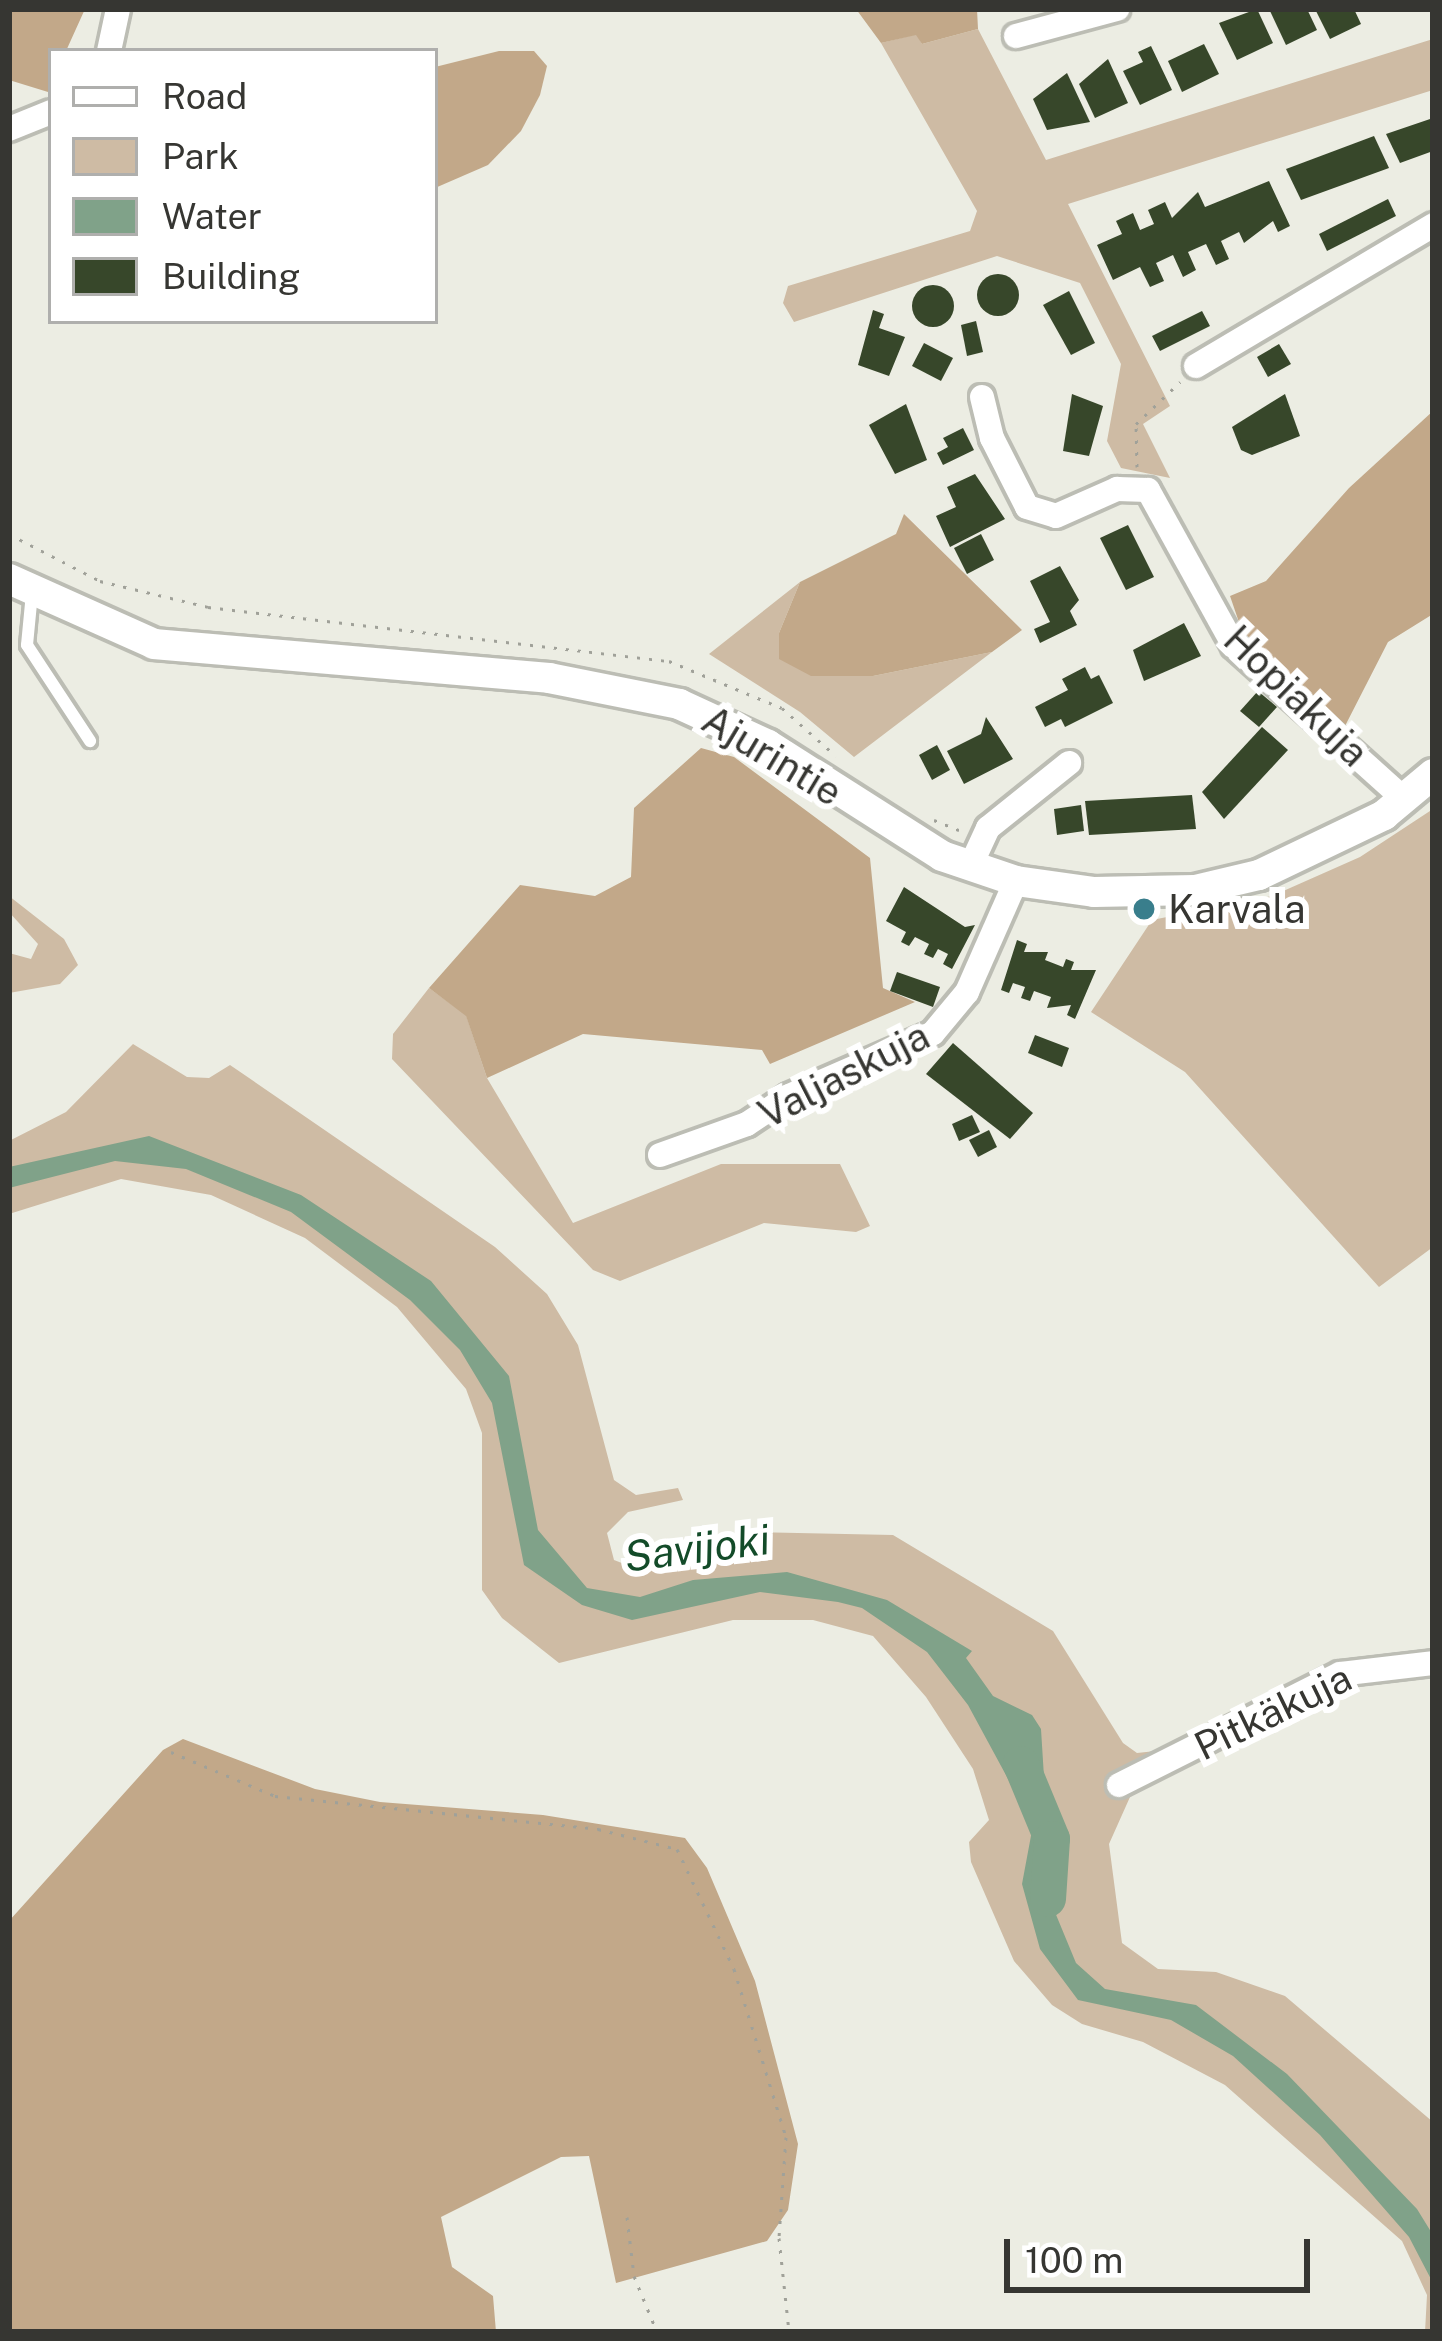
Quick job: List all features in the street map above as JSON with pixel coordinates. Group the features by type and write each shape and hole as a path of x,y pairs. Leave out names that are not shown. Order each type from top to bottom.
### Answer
{"street":[{"path":"111,48 118,9"},
{"path":"1016,36 1117,9"},
{"path":"9,128 48,113"},
{"path":"1196,366 1433,225"},
{"path":"982,397 992,438 1018,495 1037,514 1056,516 1139,487"},
{"name":"Hopiakuja","path":"1139,487 1160,502 1234,646 1404,799"},
{"name":"Ajurintie","path":"21,585 154,644 549,678 679,704 724,720 890,828 970,867 1016,881 1094,892 1195,890 1325,848 1404,799 1433,775"},
{"path":"970,867 988,828 1069,764"},
{"name":"Valjaskuja","path":"660,1155 746,1124 789,1096 933,1033 967,992 1016,881"},
{"name":"Pitkäkuja","path":"1119,1785 1340,1674 1433,1664"}],"lane":[{"path":"21,585 27,644 90,741"}],"path":[{"path":"1139,487 1136,424 1196,366"},
{"path":"171,1752 275,1796 598,1829 677,1849 734,1969 786,2137 779,2239 789,2332"},
{"path":"627,2217 634,2276 657,2332"}],"green space":[{"path":"978,29 1046,160 1433,39 1433,90 1068,204 1170,406 1143,424 1170,478 1121,468 1107,441 1121,364 1080,283 997,256 794,322 783,303 788,286 970,231 977,211 881,43 917,34 922,44"},
{"path":"800,582 779,633 873,676 992,652 854,757 800,712 709,654"},
{"path":"1433,809 1433,1247 1379,1287 1185,1072 1091,1012 1152,920 1272,896 1360,857"},
{"path":"9,896 64,939 78,965 60,984 9,993 9,953 31,959 38,944 9,912"},
{"path":"429,988 466,1015 487,1078 573,1223 721,1164 840,1164 870,1226 856,1232 764,1223 620,1281 593,1270 392,1059 393,1034"},
{"path":"133,1044 187,1077 209,1078 230,1065 495,1247 547,1294 578,1345 614,1480 636,1495 678,1488 683,1500 628,1512 607,1533 614,1560 645,1572 756,1532 893,1535 1053,1631 1123,1743 1137,1753 1174,1749 1184,1764 1130,1797 1109,1844 1122,1943 1158,1969 1216,1972 1285,1996 1433,2122 1433,2332 1425,2332 1427,2295 1402,2241 1225,2085 1143,2042 1082,2024 1052,2005 1014,1961 971,1862 969,1842 989,1820 973,1769 926,1697 873,1636 813,1620 733,1620 559,1663 502,1618 482,1590 482,1433 466,1389 397,1307 305,1238 211,1195 121,1179 9,1214 9,1141 66,1112"}],"shaded area":[{"path":"9,9 85,9 67,48 48,48 48,92 9,80"},
{"path":"856,9 977,9 978,29 922,44 916,35 881,43"},
{"path":"499,51 534,51 547,66 540,95 521,131 488,165 438,187 438,66"},
{"path":"1433,411 1433,614 1388,642 1345,726 1242,631 1230,596 1266,581 1349,488"},
{"path":"904,514 1022,630 992,652 873,676 811,676 779,659 779,633 800,582 896,534"},
{"path":"701,748 734,757 870,858 883,988 915,1002 770,1064 762,1050 583,1034 487,1078 466,1016 429,988 520,885 595,896 631,877 634,808"},
{"path":"183,1739 315,1789 380,1802 543,1815 685,1838 707,1868 755,1981 798,2144 788,2210 767,2241 616,2283 589,2156 561,2157 441,2217 452,2267 493,2296 496,2332 9,2332 9,1921 163,1750"}],"water":[{"path":"149,1136 301,1195 431,1281 509,1376 538,1530 587,1588 640,1597 693,1580 787,1572 887,1600 972,1651 966,1658 993,1696 1032,1715 1041,1729 1052,1905 1076,1963 1105,1989 1196,2005 1287,2074 1417,2209 1433,2235 1433,2283 1409,2237 1320,2135 1233,2056 1171,2020 1078,2000 1040,1949 1022,1884 1033,1825 968,1705 927,1652 862,1608 838,1602 760,1592 632,1620 582,1605 524,1565 492,1403 460,1350 410,1300 291,1212 186,1169 115,1161 9,1188 9,1167"}],"building":[{"path":"1257,9 1273,43 1237,60 1219,23"},
{"path":"1307,9 1317,30 1286,45 1270,11"},
{"path":"1315,9 1354,9 1361,24 1330,39"},
{"path":"1204,44 1219,74 1182,92 1168,61"},
{"path":"1151,46 1172,90 1140,105 1123,71 1143,62 1138,52"},
{"path":"1108,59 1128,103 1095,118 1079,84"},
{"path":"1067,73 1090,122 1047,130 1033,99"},
{"path":"1433,118 1433,151 1400,163 1386,134"},
{"path":"1374,136 1389,168 1301,200 1286,169"},
{"path":"1269,181 1290,226 1278,232 1273,221 1244,243 1239,232 1221,241 1229,259 1216,265 1206,244 1188,252 1196,270 1183,277 1173,255 1156,263 1164,281 1150,287 1140,267 1113,280 1097,245 1122,234 1116,221 1133,213 1140,230 1154,224 1148,210 1165,202 1172,218 1198,192 1205,207"},
{"path":"1388,199 1396,216 1327,251 1319,234"},
{"path":"998,274 1013,280 1019,295 1013,310 998,316 983,310 977,295 983,280"},
{"path":"933,285 948,291 954,306 948,321 933,327 918,321 912,306 918,291"},
{"path":"1069,291 1095,343 1071,355 1043,305"},
{"path":"873,310 884,314 879,328 905,337 889,376 858,365"},
{"path":"1202,311 1210,326 1160,351 1152,336"},
{"path":"976,321 983,352 967,356 961,325"},
{"path":"924,343 953,358 941,381 912,366"},
{"path":"1279,344 1291,364 1268,377 1257,357"},
{"path":"1072,394 1103,406 1089,456 1063,451"},
{"path":"1285,394 1300,436 1252,455 1241,450 1232,427"},
{"path":"906,404 927,460 895,474 869,425"},
{"path":"963,428 974,450 943,465 937,453 948,447 943,438"},
{"path":"975,474 1005,519 950,547 936,516 956,507 947,487"},
{"path":"1128,525 1154,577 1126,590 1100,538"},
{"path":"981,534 994,560 967,574 954,548"},
{"path":"1060,566 1079,600 1070,611 1077,625 1040,643 1034,629 1050,622 1030,581"},
{"path":"1184,623 1201,656 1144,681 1133,650"},
{"path":"1085,667 1091,679 1099,675 1113,703 1065,727 1061,719 1045,727 1035,707 1068,690 1062,679"},
{"path":"1258,691 1277,707 1259,727 1240,711"},
{"path":"986,717 1013,759 964,784 947,751 981,734"},
{"path":"1262,727 1288,750 1224,819 1202,792"},
{"path":"937,745 950,770 932,780 919,755"},
{"path":"1192,795 1196,829 1089,835 1085,801"},
{"path":"1081,805 1084,831 1057,835 1054,809"},
{"path":"904,887 965,927 975,925 952,969 943,964 948,954 938,949 933,958 924,954 929,944 915,937 909,946 901,942 906,932 886,921"},
{"path":"1017,940 1027,944 1024,952 1048,952 1045,960 1063,967 1066,959 1074,962 1071,970 1096,970 1075,1019 1067,1015 1071,1005 1047,1008 1051,997 1034,991 1030,1001 1021,998 1025,987 1013,983 1009,993 1001,990"},
{"path":"897,972 940,987 933,1007 890,991"},
{"path":"1035,1035 1069,1048 1062,1067 1028,1053"},
{"path":"953,1043 1033,1113 1010,1139 926,1074"},
{"path":"972,1115 980,1132 959,1141 952,1124"},
{"path":"989,1130 997,1147 978,1157 969,1140"}],"waterway":[{"name":"Savijoki","path":"1021,1764 1052,1839 1048,1899"}],"place":[{"name":"Karvala","path":"1144,909"}]}
